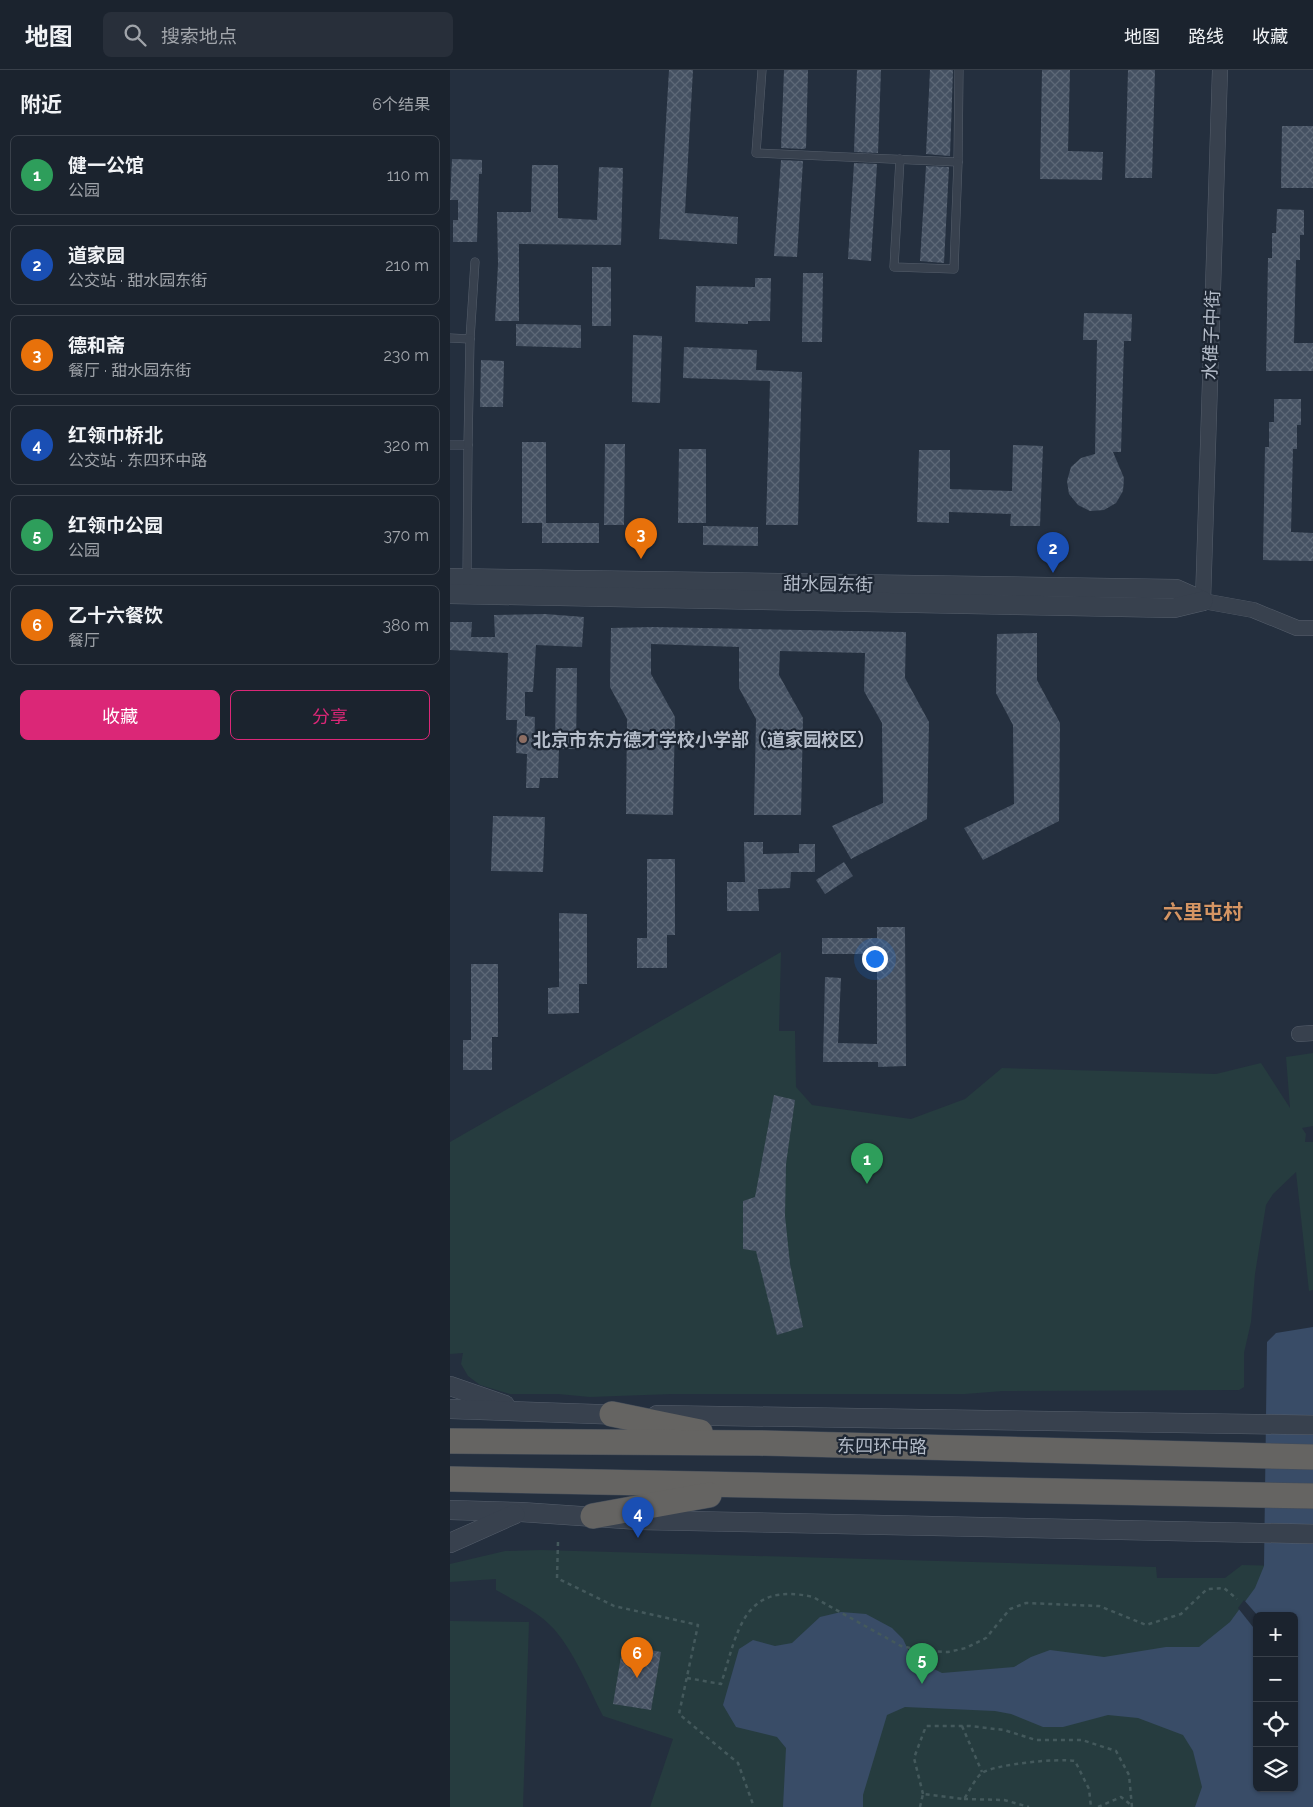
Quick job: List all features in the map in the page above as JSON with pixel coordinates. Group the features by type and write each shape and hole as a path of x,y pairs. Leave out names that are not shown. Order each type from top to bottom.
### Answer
{"highway":[{"path":"612,1414 759,1443"},
{"name":"东四环中路","path":"450,1441 759,1443 1313,1457"},
{"path":"450,1479 1313,1496"},
{"path":"593,1516 760,1485"}],"street":[{"name":"水碓子中街","path":"1203,601 1220,70"},
{"name":"甜水园东街","path":"459,578 1176,589 1203,601 1253,610 1297,628 1313,628"},
{"name":"甜水园东街","path":"450,594 1174,608 1203,601"},
{"path":"450,1386 520,1410"},
{"name":"东四环中路","path":"450,1409 612,1414 1313,1425"},
{"path":"450,1510 521,1512 638,1520 1313,1534"},
{"path":"450,1543 521,1512"}],"lane":[{"path":"762,70 756,153 958,162"},
{"path":"900,159 894,267 954,269 959,70"},
{"path":"459,578 468,445 470,339 475,262"},
{"path":"450,338 470,339"},
{"path":"450,445 468,445"}],"path":[{"path":"558,1542 557,1578 614,1606 698,1625 679,1714 738,1763 754,1807"},
{"path":"687,1678 721,1684 738,1626 759,1601 776,1594 797,1593 813,1596 901,1646 924,1652 948,1652 966,1648 986,1638 1010,1610 1026,1603 1100,1606 1146,1625 1181,1614 1207,1589 1224,1588 1237,1599"},
{"path":"920,1807 923,1794 914,1758 926,1726 962,1726 1004,1730 1036,1740 1082,1740 1116,1751 1129,1775 1132,1807"},
{"path":"962,1726 982,1773"},
{"path":"964,1799 982,1773 1007,1766 1063,1758 1075,1760 1089,1789 1091,1807"},
{"path":"923,1794 964,1799 1004,1800 1029,1807"},
{"path":"1098,1807 1121,1797 1132,1807"}],"green space":[{"path":"781,952 779,1031 795,1031 796,1087 812,1105 911,1119 965,1099 1002,1068 1216,1074 1261,1063 1290,1108 1286,1057 1313,1053 1313,1126 1302,1128 1306,1134 1305,1142 1313,1142 1313,1290 1309,1291 1296,1172 1273,1194 1266,1205 1255,1274 1251,1322 1244,1353 1244,1387 1239,1390 1003,1391 965,1394 672,1394 590,1397 558,1394 510,1394 480,1385 468,1376 461,1364 463,1353 450,1354 450,1142"},
{"path":"541,1550 1156,1567 1157,1578 1225,1578 1242,1565 1313,1567 1313,1807 650,1807 673,1739 603,1716 575,1659 562,1638 548,1623 526,1607 496,1590 496,1579 450,1582 450,1564 505,1551"},
{"path":"450,1621 529,1622 523,1807 450,1807"}],"water":[{"path":"1313,1327 1313,1807 1195,1807 1202,1787 1193,1751 1183,1735 1138,1718 1108,1715 1063,1727 1043,1727 1011,1714 995,1711 905,1707 887,1715 863,1795 863,1807 783,1807 786,1748 777,1737 736,1727 723,1705 739,1649 753,1640 775,1646 792,1643 820,1617 841,1612 866,1614 892,1628 903,1639 912,1658 942,1673 1014,1667 1031,1657 1050,1650 1104,1657 1166,1647 1199,1647 1230,1622 1255,1588 1264,1566 1267,1342 1276,1333"}],"pier":[{"path":"1244,1600 1254,1612 1253,1627 1238,1608"}],"building":[{"path":"669,70 693,70 685,213 738,217 737,244 659,239"},
{"path":"784,70 808,70 806,148 804,149 781,148"},
{"path":"857,70 881,70 878,153 854,152"},
{"path":"930,70 953,70 950,156 926,154"},
{"path":"1042,70 1070,70 1068,151 1103,152 1102,180 1040,179"},
{"path":"1128,70 1155,70 1152,178 1125,178"},
{"path":"1282,126 1313,126 1313,188 1281,188"},
{"path":"452,159 482,160 482,174 479,174 477,242 453,242 453,220 458,220 458,200 450,200"},
{"path":"781,160 803,161 797,257 774,256"},
{"path":"854,163 877,164 871,261 848,259"},
{"path":"532,165 558,165 558,218 597,220 599,167 623,168 621,245 519,244 519,321 495,321 498,264 497,212 531,212"},
{"path":"926,166 949,167 944,263 920,261"},
{"path":"1277,209 1304,210 1304,235 1300,235 1300,260 1296,260 1294,343 1313,343 1313,371 1266,371 1268,258 1272,258 1272,233 1276,233"},
{"path":"592,267 611,267 611,326 592,326"},
{"path":"803,273 823,273 822,342 802,342"},
{"path":"755,278 771,278 770,321 748,321 748,324 695,322 696,286 755,287"},
{"path":"1084,313 1132,314 1131,341 1124,341 1121,452 1113,452 1124,478 1123,491 1116,503 1104,510 1090,511 1078,505 1069,494 1067,481 1071,467 1081,458 1095,454 1097,340 1083,340"},
{"path":"516,324 581,325 581,348 516,346"},
{"path":"633,335 662,336 660,403 632,402"},
{"path":"684,347 757,350 756,370 802,372 798,525 766,525 770,381 683,378"},
{"path":"481,360 504,361 503,407 480,407"},
{"path":"1274,399 1301,399 1301,425 1297,425 1297,449 1293,449 1291,532 1313,533 1313,561 1263,560 1265,447 1269,447 1269,422 1274,422"},
{"path":"522,442 546,442 546,523 599,523 599,543 542,543 542,523 522,523"},
{"path":"605,444 625,444 624,525 604,525"},
{"path":"1013,445 1043,446 1040,526 1010,526 1011,514 949,512 949,523 917,522 919,450 950,450 950,489 1012,491"},
{"path":"679,449 706,449 706,523 678,523"},
{"path":"703,526 758,527 758,546 703,545"},
{"path":"545,614 584,617 582,647 536,645 533,692 525,692 525,716 535,717 534,749 559,749 558,778 540,778 539,788 526,788 527,754 516,753 517,720 506,720 508,653 450,650 450,622 472,622 471,637 495,637 494,615"},
{"path":"653,627 906,632 905,678 929,722 927,819 851,859 832,826 883,803 882,723 864,691 865,653 780,651 779,675 803,718 801,815 754,815 756,719 739,688 739,647 651,644 651,674 675,717 673,815 626,814 627,719 610,687 611,628"},
{"path":"1037,633 1037,680 1060,723 1059,821 983,860 964,828 1014,804 1013,725 996,693 997,634"},
{"path":"556,668 577,668 576,749 555,749"},
{"path":"493,816 545,817 543,872 491,871"},
{"path":"744,842 763,842 763,854 799,853 799,844 815,844 815,872 791,872 790,888 758,889 759,911 727,911 727,882 745,882"},
{"path":"647,859 675,859 675,935 667,935 667,968 637,968 637,938 647,938"},
{"path":"844,862 853,876 825,894 816,880"},
{"path":"559,913 587,914 587,984 579,984 579,1013 548,1014 548,988 559,987"},
{"path":"877,927 905,927 906,1066 878,1067 878,1062 823,1062 825,977 841,978 838,1043 877,1044 877,954 822,954 822,938 877,938"},
{"path":"471,964 498,964 498,1037 492,1037 492,1070 463,1070 463,1040 471,1040"},
{"path":"774,1095 795,1100 786,1164 785,1216 790,1264 803,1327 777,1335 756,1251 743,1249 743,1201 755,1197"},
{"path":"623,1645 661,1652 651,1710 613,1704"}],"place":[{"name":"德和斋","path":"641,559"},
{"name":"道家园","path":"1053,573"},
{"name":"北京市东方德才学校小学部（道家园校区）","path":"523,739"},
{"name":"健一公馆","path":"867,1184"},
{"name":"红领巾桥北","path":"638,1538"},
{"name":"乙十六餐饮","path":"637,1678"},
{"name":"红领巾公园","path":"922,1684"}],"district":[{"name":"六里屯村","path":"1203,912"}]}
